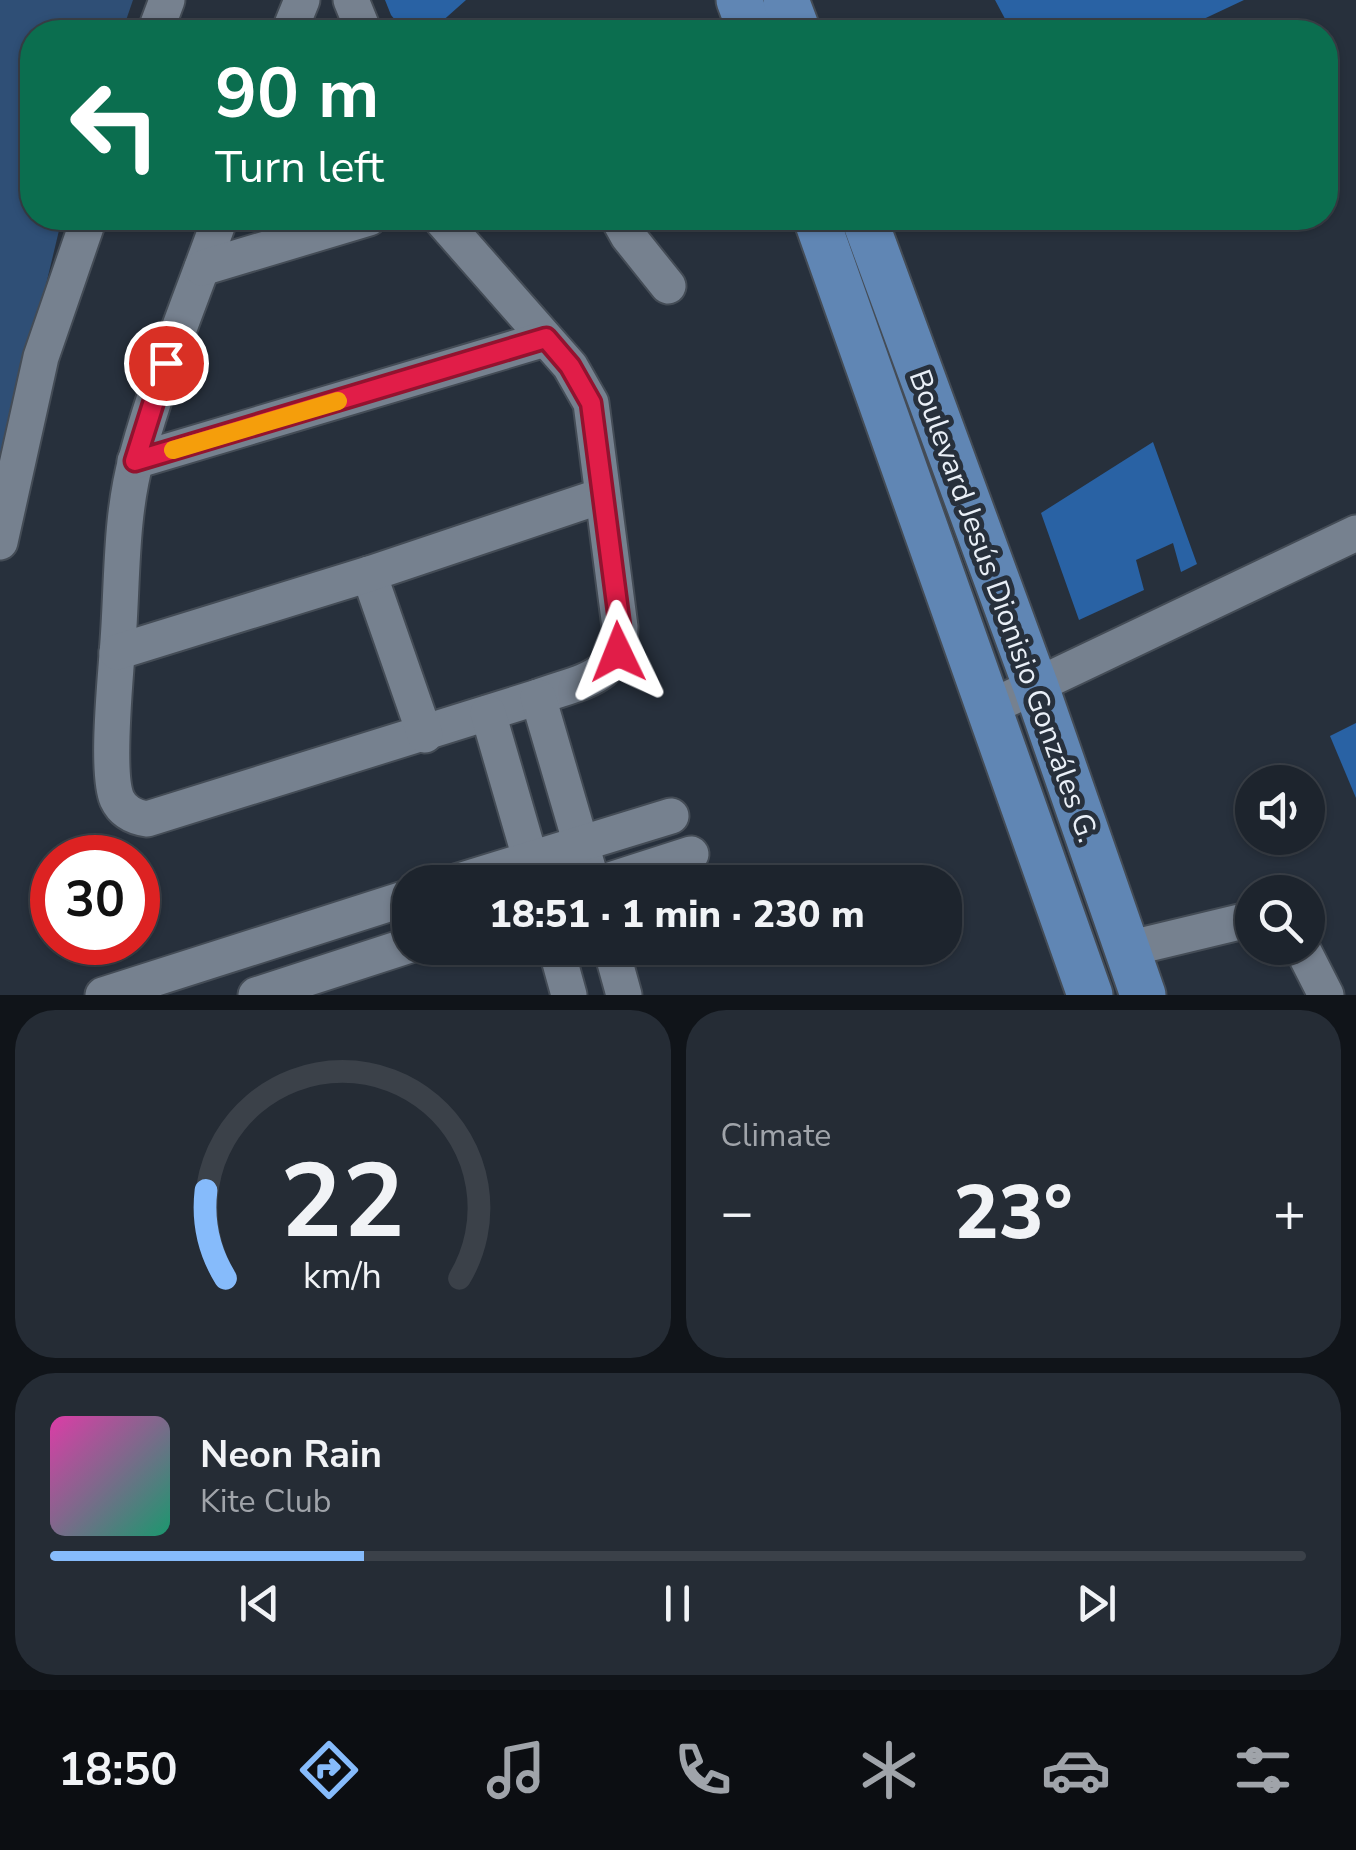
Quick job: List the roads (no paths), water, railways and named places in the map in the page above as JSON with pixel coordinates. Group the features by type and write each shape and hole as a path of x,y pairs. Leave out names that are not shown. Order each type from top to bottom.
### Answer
{"main road":[{"name":"Boulevard Jesús Dionisio Gonzáles G.","path":"820,230 1090,995"},
{"name":"Boulevard Jesús Dionisio Gonzáles G.","path":"868,230 1036,687 1143,995"}],"street":[{"path":"0,542 41,357 85,230"},
{"path":"216,230 156,391 135,461 124,536 112,699 114,790 122,809 135,817 160,817 488,714 603,672 612,664 618,652 620,627 591,403 570,366 451,230"},
{"path":"202,268 329,230"},
{"path":"625,230 668,286"},
{"path":"135,461 546,338"},
{"path":"118,652 601,496"},
{"path":"987,708 1356,533"},
{"path":"369,574 425,734"},
{"path":"538,697 587,865"},
{"path":"488,714 532,865"},
{"path":"544,865 580,842 671,816"},
{"path":"657,865 692,854"},
{"path":"103,995 392,903"},
{"path":"1127,949 1235,923"},
{"path":"256,995 392,951"},
{"path":"561,965 569,995"},
{"path":"616,965 624,995"},
{"path":"1311,965 1326,995"}]}
